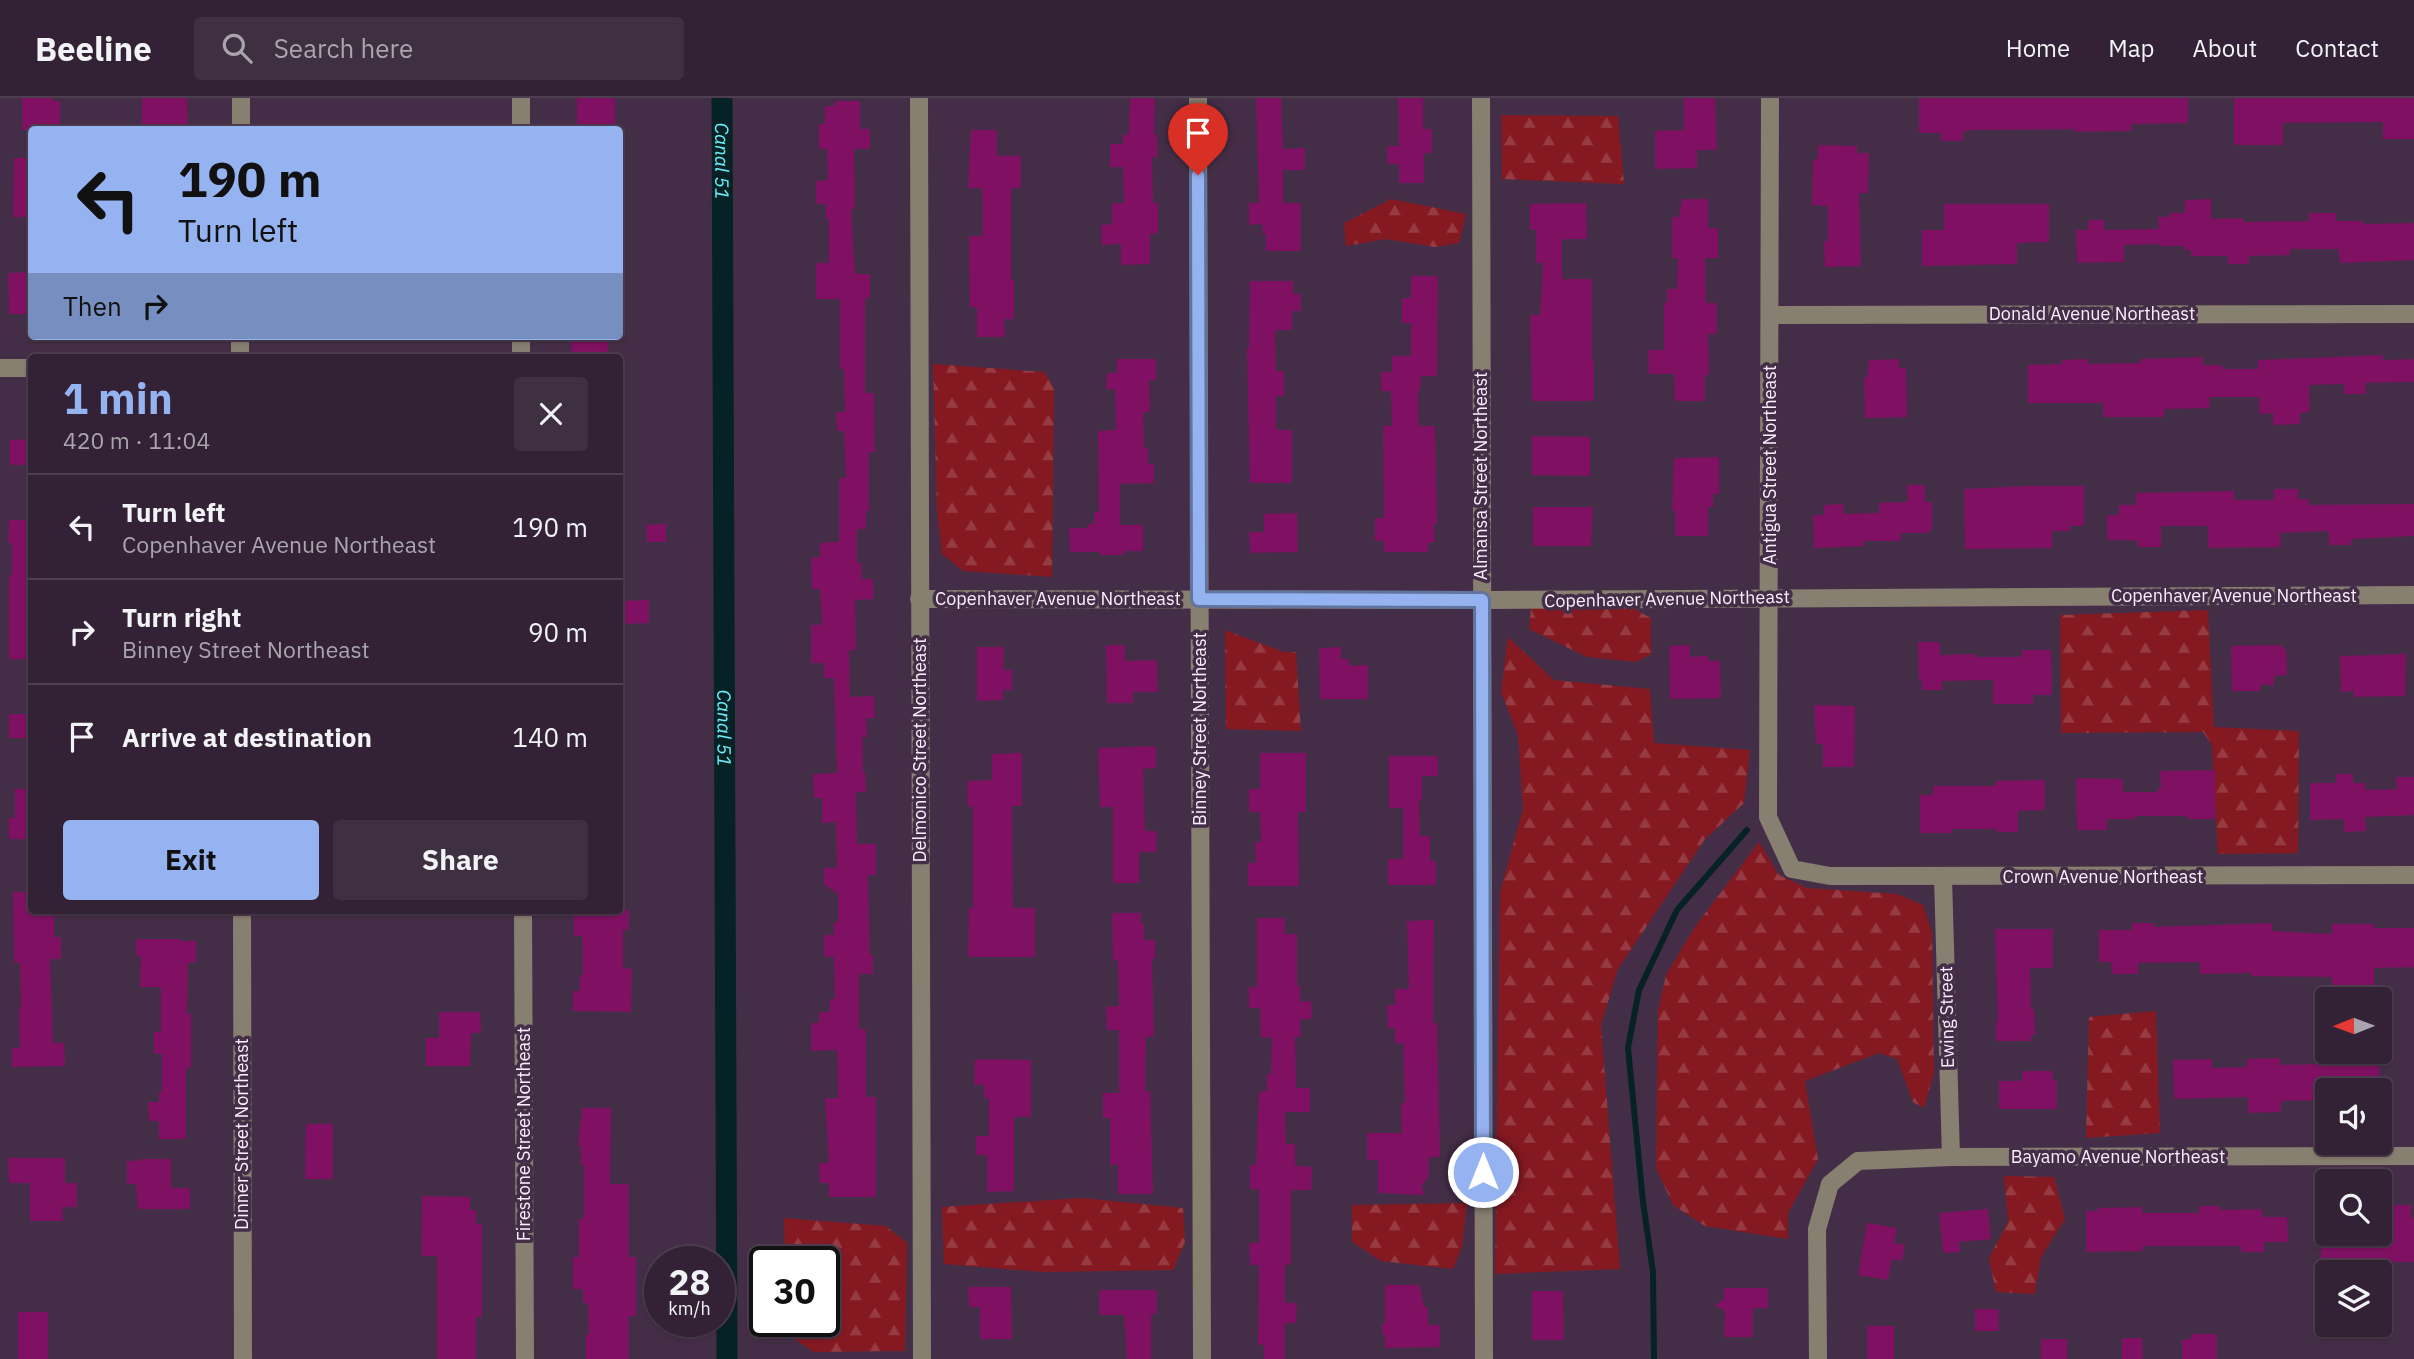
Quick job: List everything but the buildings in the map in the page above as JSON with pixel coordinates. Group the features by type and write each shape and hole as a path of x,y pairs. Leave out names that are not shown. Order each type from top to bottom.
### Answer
{"street":[{"path":"241,98 241,126"},
{"path":"521,98 521,126"},
{"name":"Delmonico Street Northeast","path":"919,98 922,1359"},
{"name":"Binney Street Northeast","path":"1198,98 1202,1359"},
{"name":"Almansa Street Northeast","path":"1481,98 1484,1359"},
{"name":"Antigua Street Northeast","path":"1770,98 1768,817 1792,869"},
{"name":"Donald Avenue Northeast","path":"1770,315 2414,314"},
{"path":"0,368 28,368"},
{"name":"Copenhaver Avenue Northeast","path":"919,599 1482,600 2414,595"},
{"name":"Crown Avenue Northeast","path":"1792,869 1830,876 2414,875"},
{"name":"Ewing Street","path":"1944,877 1951,1157"},
{"name":"Dinner Street Northeast","path":"242,914 243,1359"},
{"name":"Firestone Street Northeast","path":"523,914 525,1359"},
{"name":"Bayamo Avenue Northeast","path":"1818,1359 1817,1229 1830,1184 1858,1161 1951,1157 2414,1156"}],"green space":[{"path":"1501,115 1618,116 1624,184 1502,179"},
{"path":"1391,199 1466,214 1459,243 1435,247 1386,239 1346,246 1344,223"},
{"path":"933,364 1045,372 1054,389 1052,577 963,571 942,554 937,510"},
{"path":"1627,605 1651,618 1651,654 1636,662 1587,657 1529,629 1531,608"},
{"path":"2208,610 2214,727 2299,731 2298,853 2218,854 2212,745 2203,732 2061,733 2060,615"},
{"path":"1225,630 1284,652 1296,652 1301,731 1226,729"},
{"path":"1508,637 1554,680 1650,689 1654,743 1750,750 1744,803 1705,839 1618,969 1601,1025 1620,1269 1495,1274 1500,892 1523,809 1518,735 1501,692"},
{"path":"1759,842 1779,875 1807,888 1897,894 1923,905 1932,933 1934,1073 1924,1108 1913,1102 1897,1059 1879,1053 1805,1081 1818,1159 1788,1213 1788,1239 1705,1226 1673,1205 1656,1168 1658,1011 1666,975 1694,928"},
{"path":"2156,1011 2160,1133 2086,1138 2089,1017"},
{"path":"2004,1176 2054,1177 2065,1219 2041,1257 2035,1294 1996,1292 1989,1258 2008,1222"},
{"path":"1082,1198 1183,1208 1185,1242 1173,1270 1043,1272 944,1264 942,1207"},
{"path":"1467,1203 1462,1247 1453,1269 1381,1261 1352,1242 1352,1205"},
{"path":"784,1218 886,1226 907,1243 905,1351 814,1352 791,1337 840,1337 840,1246 785,1246"}],"waterway":[{"name":"Canal 51","path":"722,98 727,1359"},
{"path":"1654,1359 1653,1272 1643,1202 1628,1048 1639,990 1677,910 1747,830"}],"route":[{"path":"1198,175 1199,599 1482,600 1483,1172"}]}
